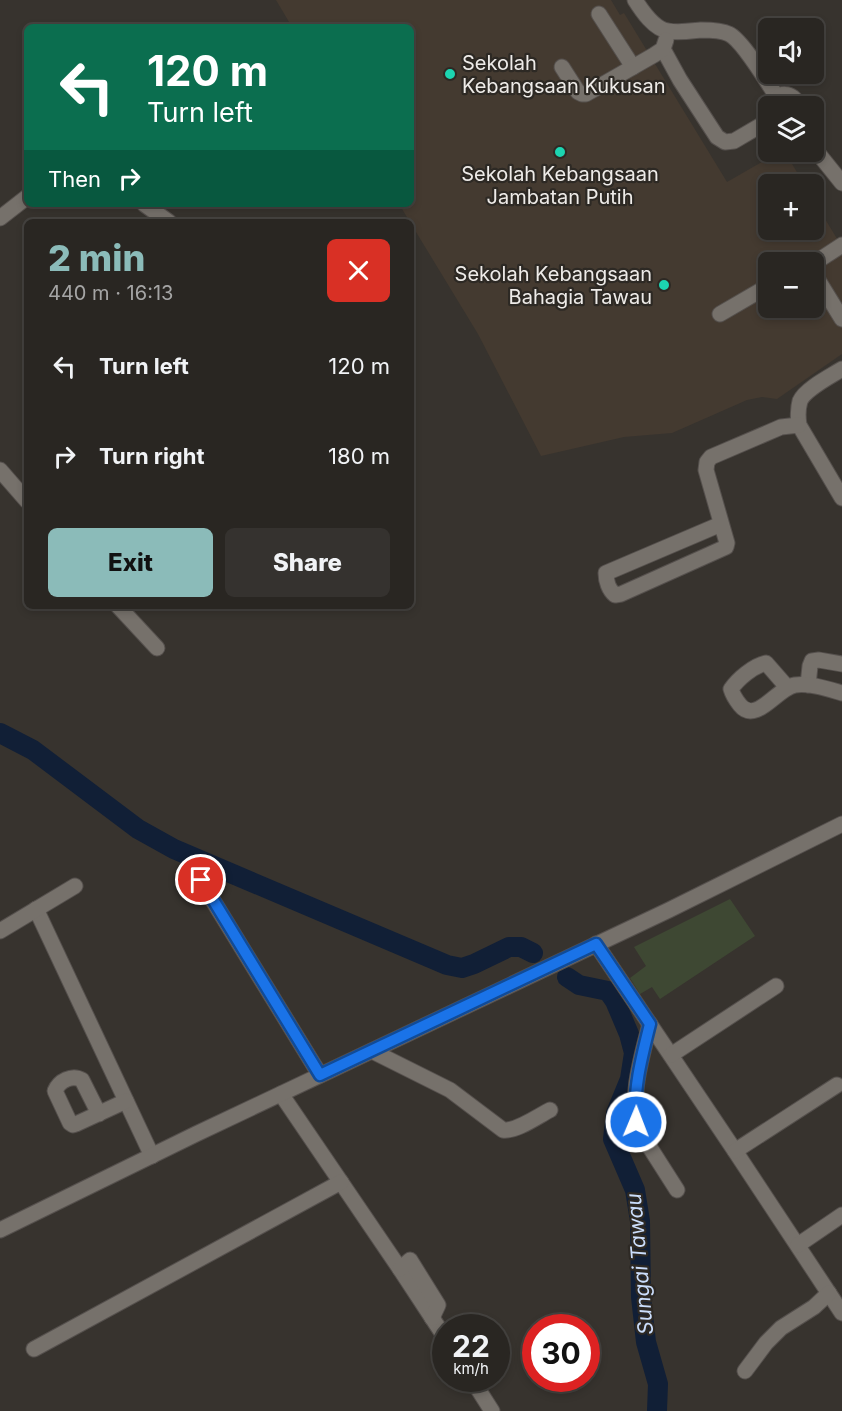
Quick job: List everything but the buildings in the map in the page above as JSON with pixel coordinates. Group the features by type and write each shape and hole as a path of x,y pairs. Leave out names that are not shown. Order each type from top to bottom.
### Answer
{"street":[{"path":"635,0 648,18 669,32 707,30 729,34 743,48 771,96"},
{"path":"599,14 633,67"},
{"path":"562,67 578,93 586,94 663,49 669,32"},
{"path":"663,49 717,137 725,142 734,141 758,127"},
{"path":"824,161 842,183"},
{"path":"0,218 24,200"},
{"path":"148,207 165,219"},
{"path":"824,257 842,245"},
{"path":"824,290 842,319"},
{"path":"720,314 758,292"},
{"path":"842,369 807,393 801,401 799,423 842,498"},
{"path":"721,525 606,573 612,592 615,595 621,594 726,547 727,543 706,470 707,462 711,457 781,427 799,423"},
{"path":"0,470 24,498"},
{"path":"660,550 671,573"},
{"path":"121,609 157,648"},
{"path":"808,685 812,661 842,664"},
{"path":"787,687 808,685 842,693"},
{"path":"0,1230 280,1094 669,910 841,825"},
{"path":"201,880 320,1075"},
{"path":"0,931 75,886"},
{"path":"36,909 152,1156"},
{"path":"596,944 842,1313"},
{"path":"671,1055 776,986"},
{"path":"650,1024 637,1089 636,1122 677,1190"},
{"path":"372,1051 450,1090 503,1130 509,1131 516,1128 549,1110"},
{"path":"735,1151 837,1085"},
{"path":"280,1094 432,1318"},
{"path":"99,1114 126,1101"},
{"path":"34,1348 341,1182"},
{"path":"798,1245 842,1215"},
{"path":"746,1371 766,1343 781,1328 814,1307 829,1293"},
{"path":"480,1392 492,1411"}],"shaded area":[{"path":"276,0 611,0 620,15 624,13 727,182 762,162 791,162 798,174 758,174 758,240 824,240 824,217 842,247 842,354 777,399 762,397 747,400 672,433 624,437 541,456 478,334 414,229 414,219 408,219 401,207 414,207 414,24 290,24"}],"green space":[{"path":"730,899 755,936 660,999 652,987 640,994 630,978 646,966 634,947"}],"waterway":[{"path":"0,733 33,750 138,829 174,849 447,965 462,968 509,947 521,947 533,953"},
{"name":"Sungai Tawau","path":"567,977 579,985 608,991 615,1001 629,1034 634,1053 630,1079 616,1113 613,1139 635,1190 640,1221 641,1297 646,1342 658,1384 657,1411"}],"place":[{"name":"Sekolah Kebangsaan Kukusan","path":"450,74"},
{"name":"Sekolah Kebangsaan Jambatan Putih","path":"560,152"},
{"name":"Sekolah Kebangsaan Bahagia Tawau","path":"664,285"}],"route":[{"path":"201,880 320,1075 596,944 650,1024 637,1089 636,1122"}]}
